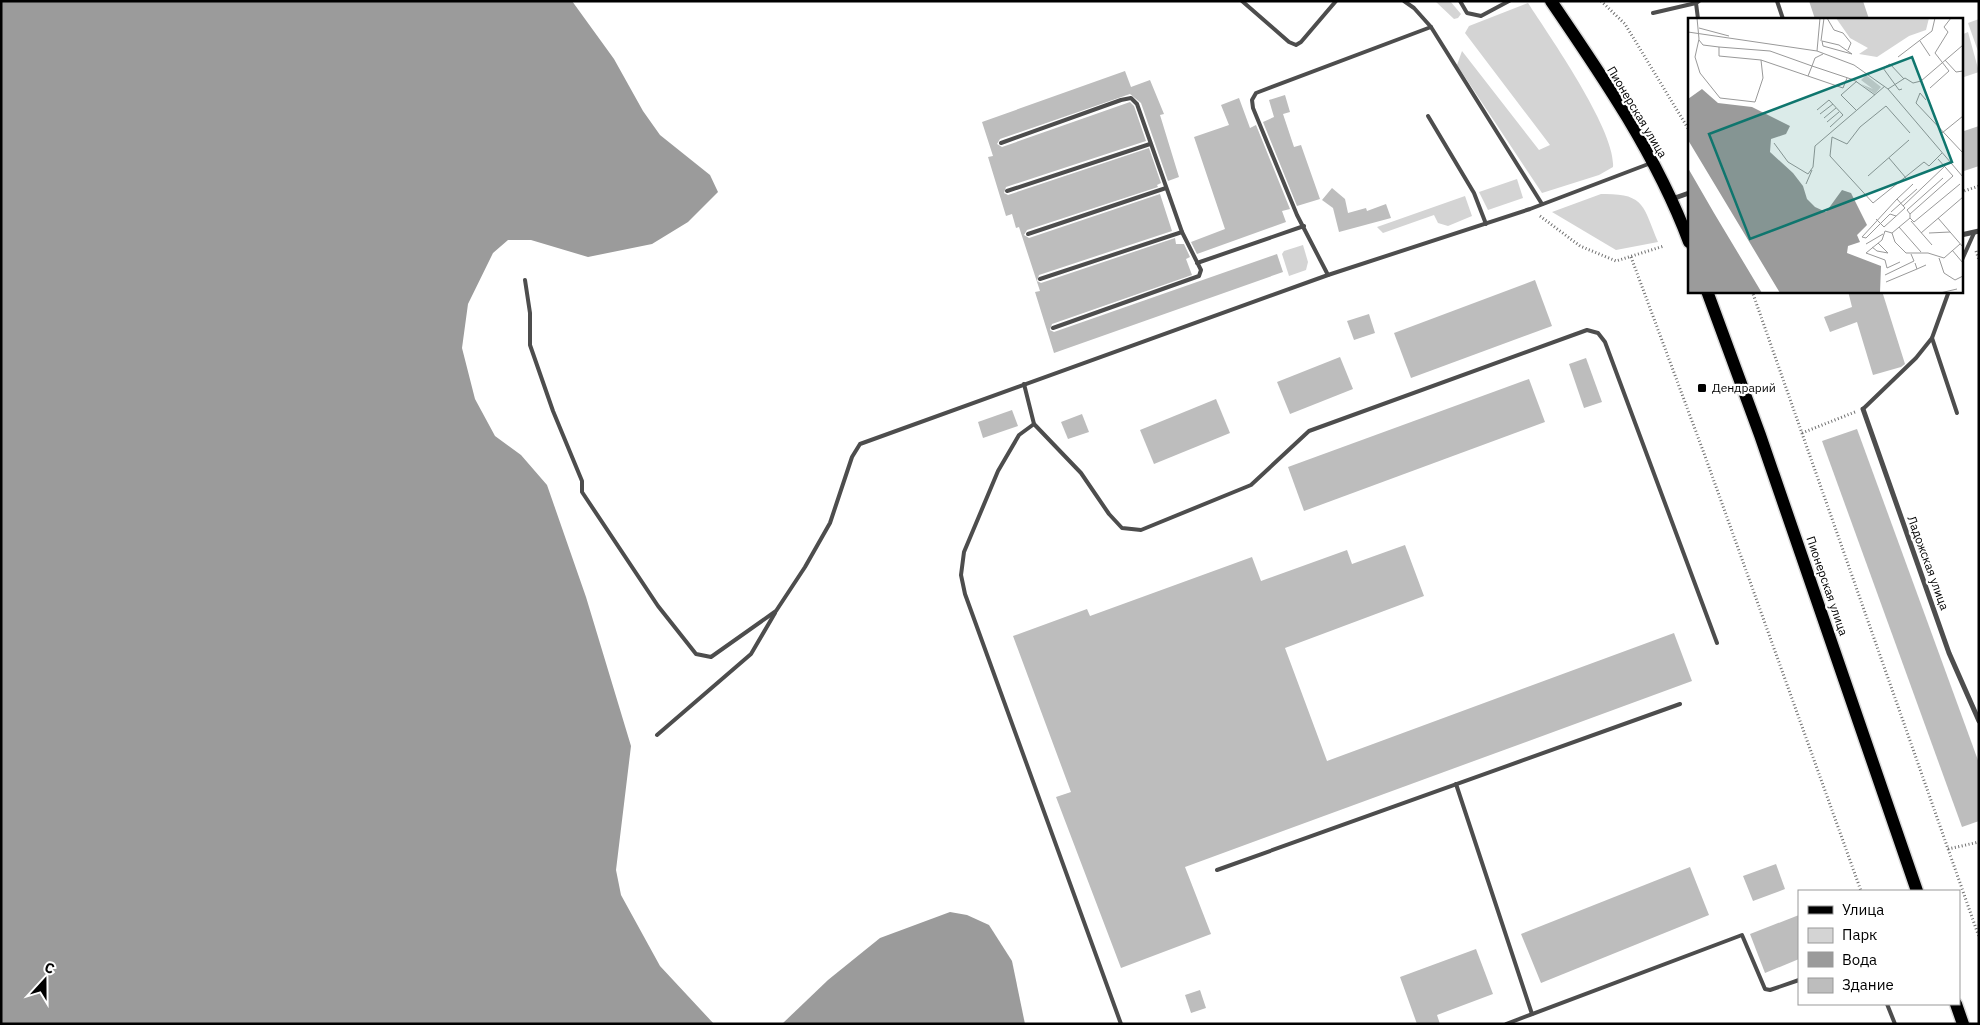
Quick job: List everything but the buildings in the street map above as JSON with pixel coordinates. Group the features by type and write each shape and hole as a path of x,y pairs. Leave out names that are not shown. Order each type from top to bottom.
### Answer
{"main road":[{"name":"Пионерская улица","path":"1551,1 1610,92 1652,162 1672,199 1688,239"},
{"name":"Пионерская улица","path":"1707,292 1760,435 1917,890"},
{"path":"1956,1005 1963,1024"}],"street":[{"path":"1672,199 1688,193"},
{"path":"1962,235 1976,232"},
{"name":"Ладожская улица","path":"1863,409 1949,653 1979,721"}],"lane":[{"path":"1242,1 1289,42 1296,45 1302,42 1336,1"},
{"path":"1404,1 1414,8 1431,27 1542,204"},
{"path":"1460,1 1467,13 1481,16 1507,2"},
{"path":"1777,1 1783,18"},
{"path":"1654,13 1696,2 1698,18"},
{"path":"1328,276 1252,108 1252,100 1256,93 1431,27"},
{"path":"1001,143 1131,98 1137,104 1182,232 1201,273 1199,276 1053,328"},
{"path":"1428,116 1474,193 1486,224"},
{"path":"1007,191 1150,144"},
{"path":"657,736 751,654 830,523 852,457 860,444 1328,276 1530,209 1652,162"},
{"path":"1028,234 1166,188"},
{"path":"1197,263 1304,226"},
{"path":"1040,280 1182,232"},
{"path":"1962,260 1976,232"},
{"path":"525,280 530,313 530,345 546,394 582,481 582,492 658,606 696,654 711,657 776,611"},
{"path":"1863,409 1916,358 1932,338 1949,292"},
{"path":"1024,384 1034,424 1081,473 1109,514 1122,528 1141,530 1251,485 1309,431 1587,330 1598,333 1605,342 1717,643"},
{"path":"1932,338 1957,413"},
{"path":"1034,424 1019,435 998,471 964,552 961,575 965,594 1121,1024"},
{"path":"1217,870 1680,704"},
{"path":"1456,784 1532,1014"},
{"path":"1506,1024 1742,935 1765,989 1770,990 1798,980"},
{"path":"1887,1005 1895,1024"}],"path":[{"path":"1601,1 1625,24 1688,128"},
{"path":"1962,192 1979,186"},
{"path":"1530,209 1580,246 1616,262 1664,246"},
{"path":"1631,257 1719,493 1860,890"},
{"path":"1752,292 1979,937"},
{"path":"1802,433 1863,409"},
{"path":"1948,850 1978,841"}],"green space":[{"path":"1435,1 1450,1 1461,14 1458,18 1454,19"},
{"path":"1528,3 1580,84 1593,108 1611,151 1613,167 1599,175 1542,193 1457,65 1462,51 1539,150 1550,145 1465,33 1469,26"},
{"path":"1979,19 1979,54 1968,23"},
{"path":"1968,32 1979,72 1962,78 1962,35"},
{"path":"1517,179 1523,198 1488,210 1479,192"},
{"path":"1601,194 1626,196 1640,204 1649,219 1658,242 1616,250 1552,212"},
{"path":"1465,196 1472,216 1448,226 1438,223 1434,215 1383,233 1377,227"},
{"path":"1303,245 1308,262 1306,270 1289,276 1282,254 1284,251"}],"water":[{"path":"1,1 572,1 614,59 643,111 660,135 710,175 718,192 688,222 652,244 588,257 531,240 508,240 493,253 468,304 462,348 475,399 495,436 521,455 547,485 586,597 631,746 616,870 621,895 660,966 714,1024 1,1024"},
{"path":"950,912 967,915 989,925 1012,961 1025,1024 782,1024 828,980 880,938"}],"place":[{"name":"Дендрарий","path":"1702,388"}]}
